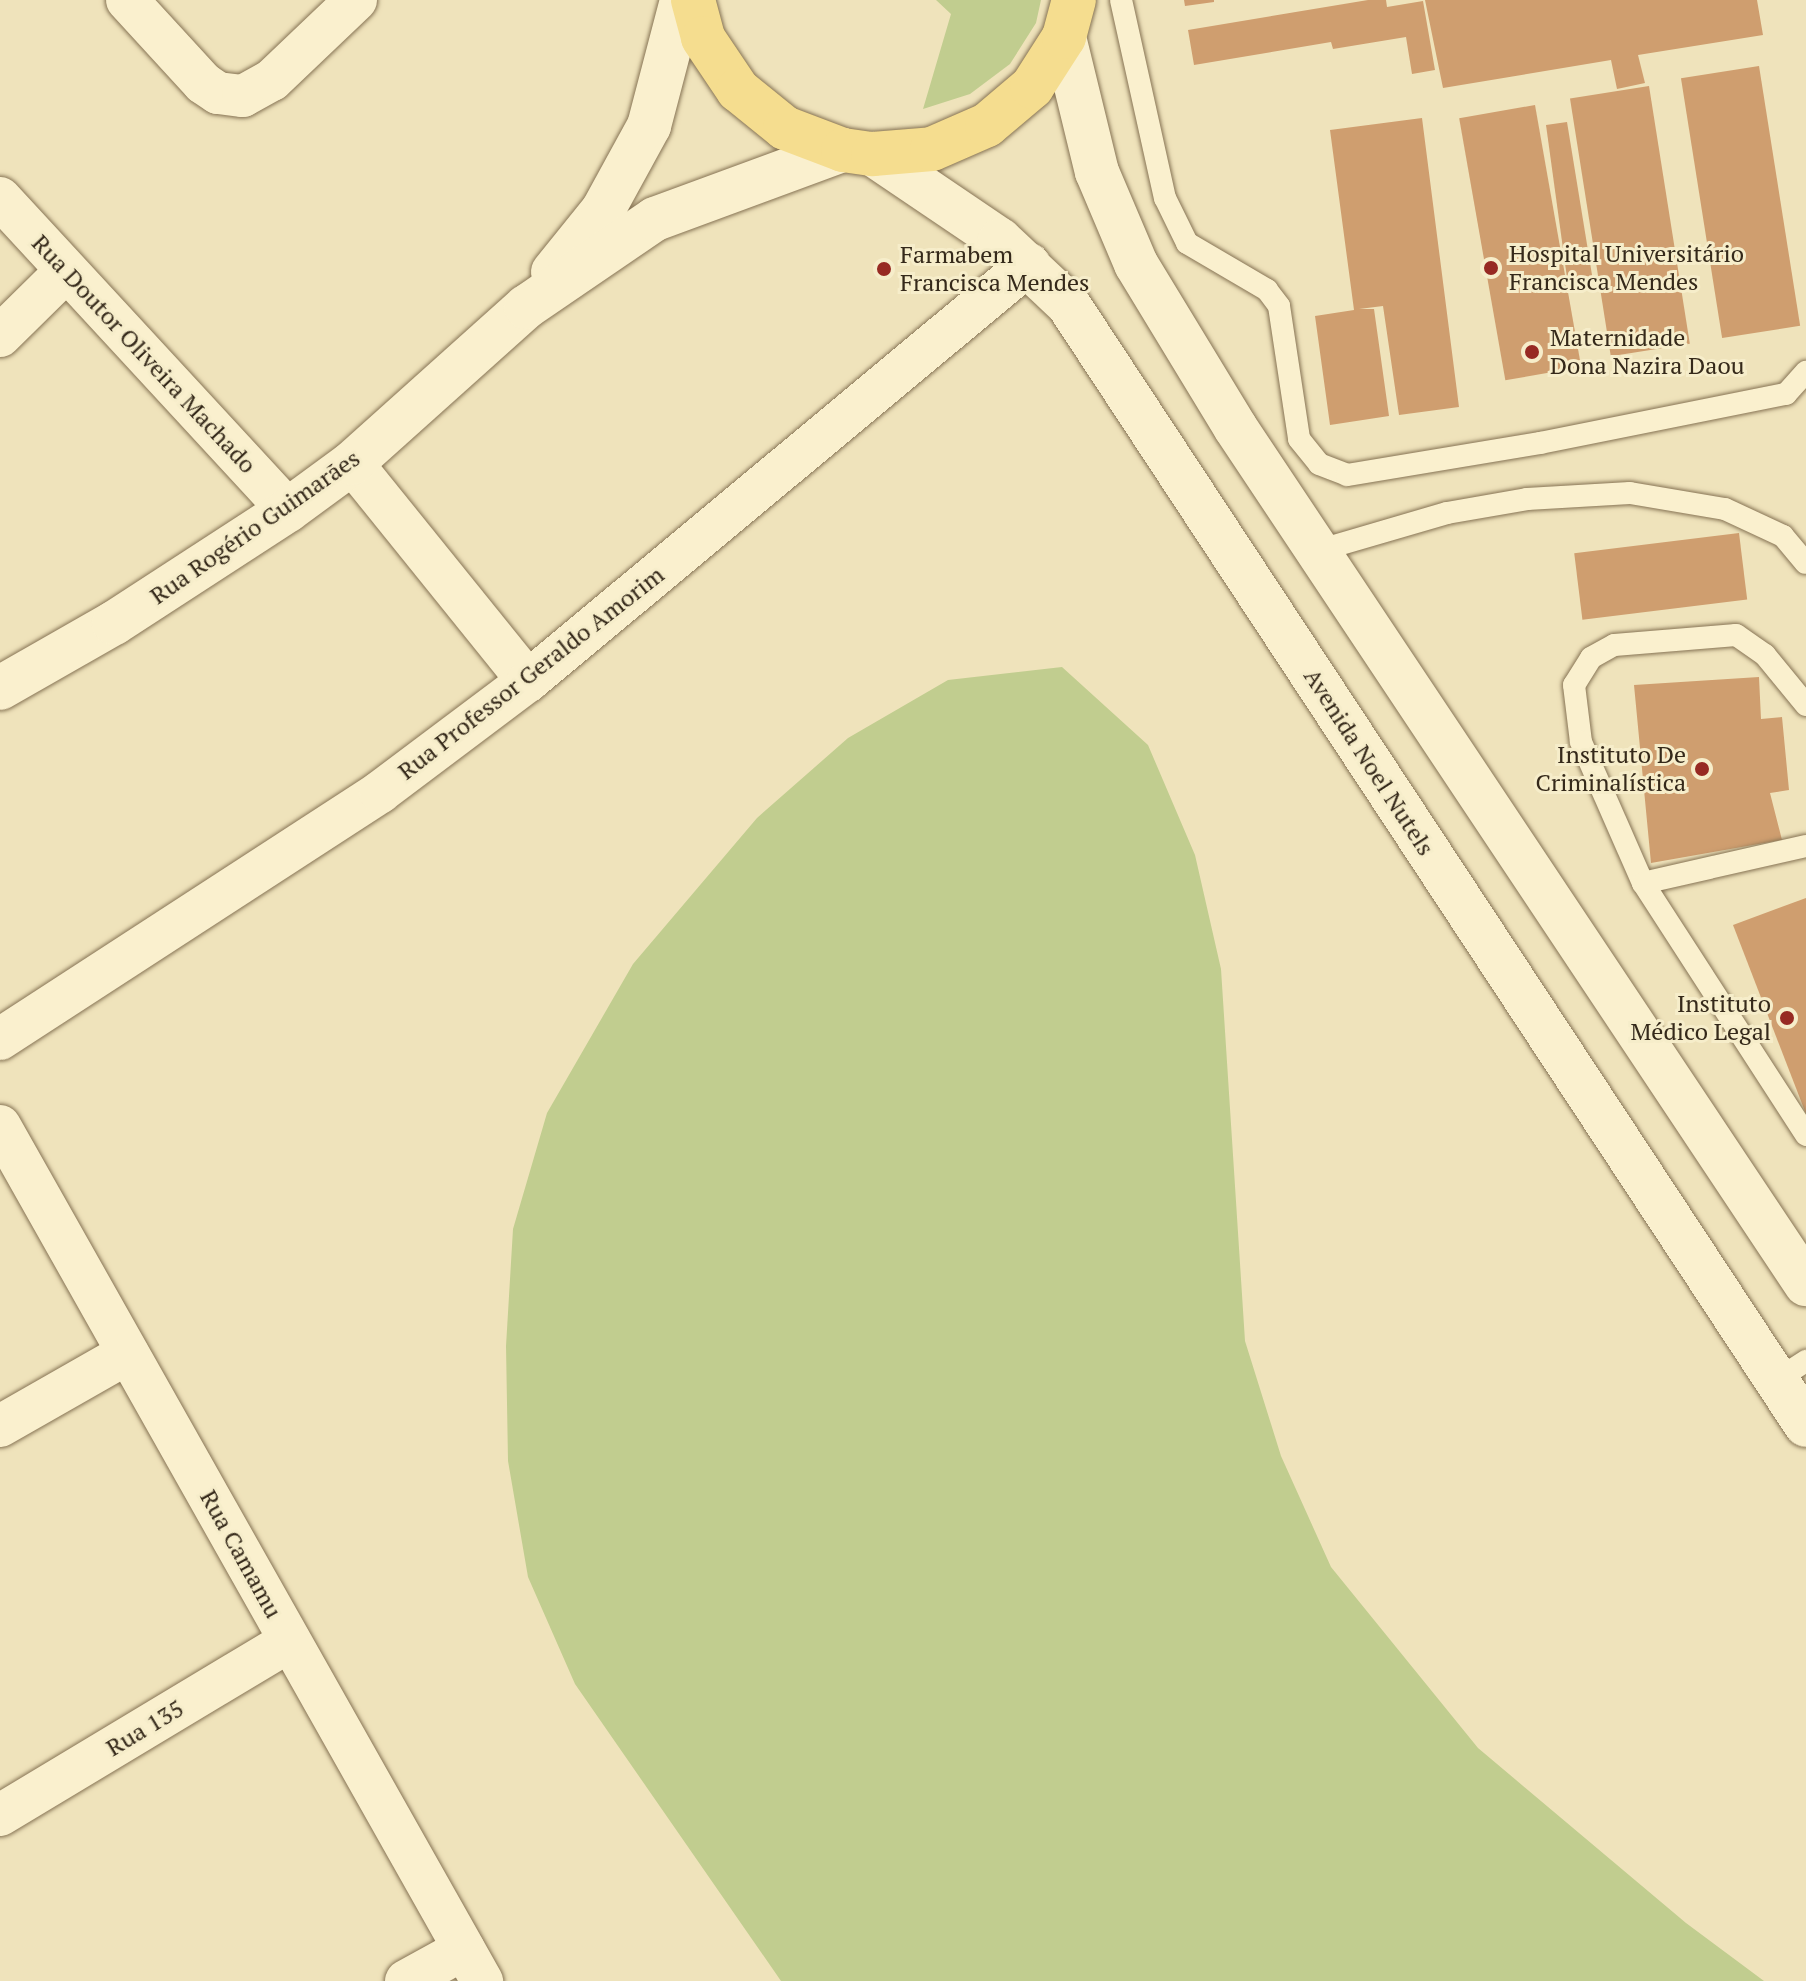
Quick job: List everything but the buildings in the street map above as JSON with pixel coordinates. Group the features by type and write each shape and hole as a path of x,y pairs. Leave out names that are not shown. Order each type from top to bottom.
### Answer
{"main road":[{"path":"693,0 703,38 738,90 785,128 858,152 932,149 987,125 1032,87 1069,19"}],"street":[{"path":"127,0 210,89 243,96 272,80 356,0"},
{"name":"Rua Rogério Guimarães","path":"526,307 603,210 649,126 682,0"},
{"path":"1069,19 1097,172 1136,264 1317,551 1806,1284"},
{"name":"Rua Rogério Guimarães","path":"0,688 114,623 288,510 352,463 526,307 655,219 858,152"},
{"name":"Avenida Noel Nutels","path":"858,152 1029,264 1068,304 1791,1371 1806,1425"},
{"name":"Rua Doutor Oliveira Machado","path":"0,198 288,510"},
{"name":"Rua Professor Geraldo Amorim","path":"0,1039 380,792 528,681 1029,264"},
{"path":"0,336 66,271"},
{"path":"352,463 528,681"},
{"name":"Rua Camamu","path":"0,1126 473,1965"},
{"path":"0,1426 128,1353"},
{"name":"Rua 135","path":"0,1815 290,1641"},
{"path":"406,1981 473,1965"}],"lane":[{"path":"1121,0 1165,198 1187,243 1267,290 1279,306 1299,439 1319,464 1347,475 1540,443 1786,394 1806,372"},
{"path":"1317,551 1447,513 1527,499 1630,493 1725,509 1783,536 1806,563"},
{"path":"1806,705 1765,655 1736,635 1614,645 1591,658 1574,685 1581,742 1643,883 1806,1135"},
{"path":"1643,883 1806,846"}],"green space":[{"path":"936,0 1041,0 1036,23 1010,64 970,94 923,109 951,14"},
{"path":"1062,667 1148,745 1195,855 1221,969 1245,1341 1281,1456 1331,1567 1478,1748 1686,1923 1764,1981 781,1981 575,1684 528,1577 508,1461 506,1346 513,1229 547,1113 633,964 757,818 848,738 948,680"}],"place":[{"name":"Hospital Universitário Francisca Mendes","path":"1491,268"},
{"name":"Farmabem Francisca Mendes","path":"884,269"},
{"name":"Maternidade Dona Nazira Daou","path":"1532,352"},
{"name":"Instituto De Criminalística","path":"1702,769"},
{"name":"Instituto Médico Legal","path":"1787,1018"}]}
